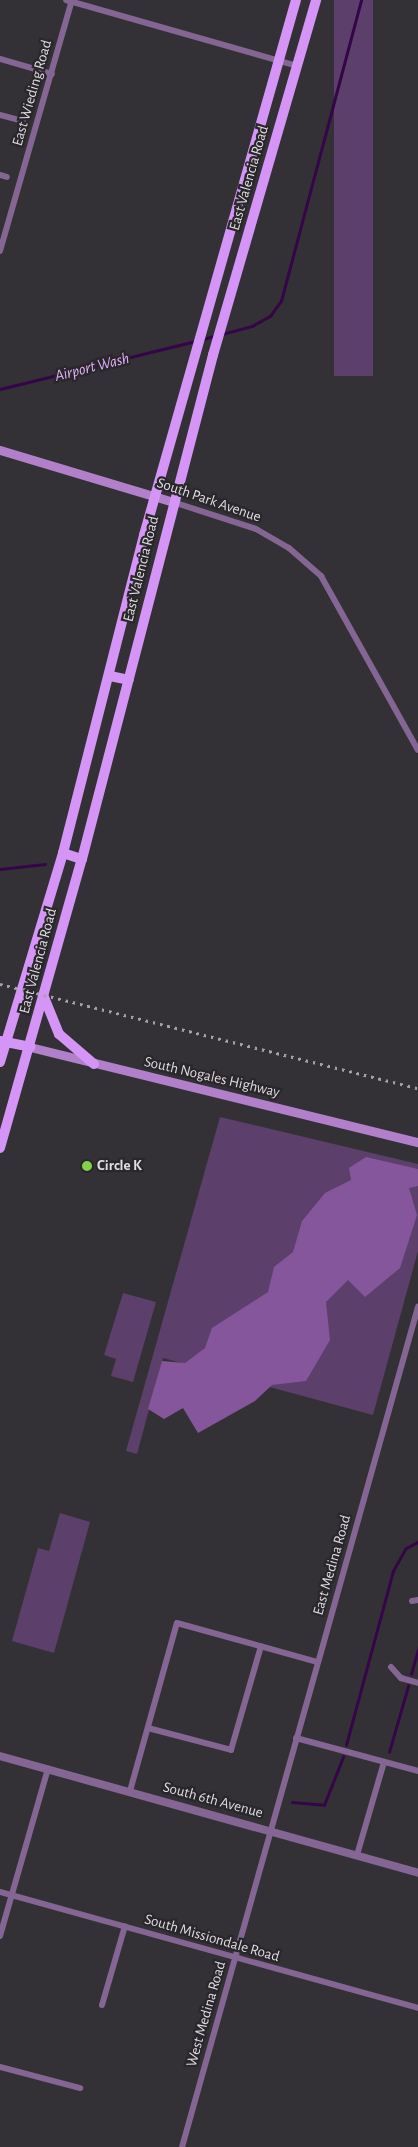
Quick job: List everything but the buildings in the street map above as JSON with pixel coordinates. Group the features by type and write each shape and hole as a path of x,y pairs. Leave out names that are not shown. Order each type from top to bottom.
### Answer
{"main road":[{"name":"East Valencia Road","path":"0,1062 3,1041 63,854 155,496 204,318 280,61 296,0"},
{"name":"East Valencia Road","path":"0,1148 82,859 173,502 213,355 316,0"},
{"name":"South Park Avenue","path":"0,450 173,502"},
{"path":"110,676 129,680"},
{"path":"63,854 82,859"},
{"path":"44,997 59,1034 94,1064"},
{"name":"South Nogales Highway","path":"3,1041 418,1142"}],"street":[{"path":"70,1 298,66"},
{"name":"East Wieding Road","path":"0,251 52,74 70,1"},
{"path":"0,59 52,74"},
{"path":"0,114 23,121"},
{"path":"0,175 7,177"},
{"name":"South Park Avenue","path":"173,502 256,529 316,571 418,750"},
{"name":"East Medina Road","path":"270,1830 418,1307"},
{"path":"130,1792 177,1623 318,1662"},
{"path":"148,1728 231,1750 260,1646"},
{"path":"391,1667 401,1678 418,1683"},
{"path":"296,1738 418,1772"},
{"name":"South 6th Avenue","path":"0,1756 270,1830 418,1873"},
{"path":"357,1855 384,1762"},
{"path":"0,1936 48,1769"},
{"name":"West Medina Road","path":"182,2147 270,1830"},
{"name":"South Missiondale Road","path":"0,1892 418,2008"},
{"path":"102,2005 125,1926"},
{"path":"0,2067 80,2088"}],"shaded area":[{"path":"334,0 373,0 373,376 334,376"},
{"path":"220,1117 418,1164 418,1251 373,1415 163,1358 137,1454 126,1451"},
{"path":"366,1157 418,1169 418,1186 409,1188 417,1215 400,1268 365,1297 348,1280 326,1302 330,1340 306,1381 272,1385 255,1401 198,1433 183,1408 164,1419 148,1409 162,1361 185,1363 205,1348 212,1328 268,1292 274,1267 293,1252 302,1221 325,1193 351,1180 349,1168"},
{"path":"123,1293 156,1302 133,1382 111,1376 116,1359 104,1355"},
{"path":"60,1513 90,1522 54,1653 12,1641 38,1548 49,1551"}],"waterway":[{"path":"222,334 252,326 270,316 281,301 361,0"},
{"path":"203,339 214,336"},
{"name":"Airport Wash","path":"0,389 195,341"},
{"path":"0,869 45,864"},
{"path":"346,1745 393,1571 406,1548 418,1542"},
{"path":"411,1674 418,1649"},
{"path":"389,1752 408,1686"},
{"path":"292,1802 324,1805 343,1757"}],"railway":[{"path":"0,984 418,1088"}],"place":[{"name":"Circle K","path":"87,1166"}]}
